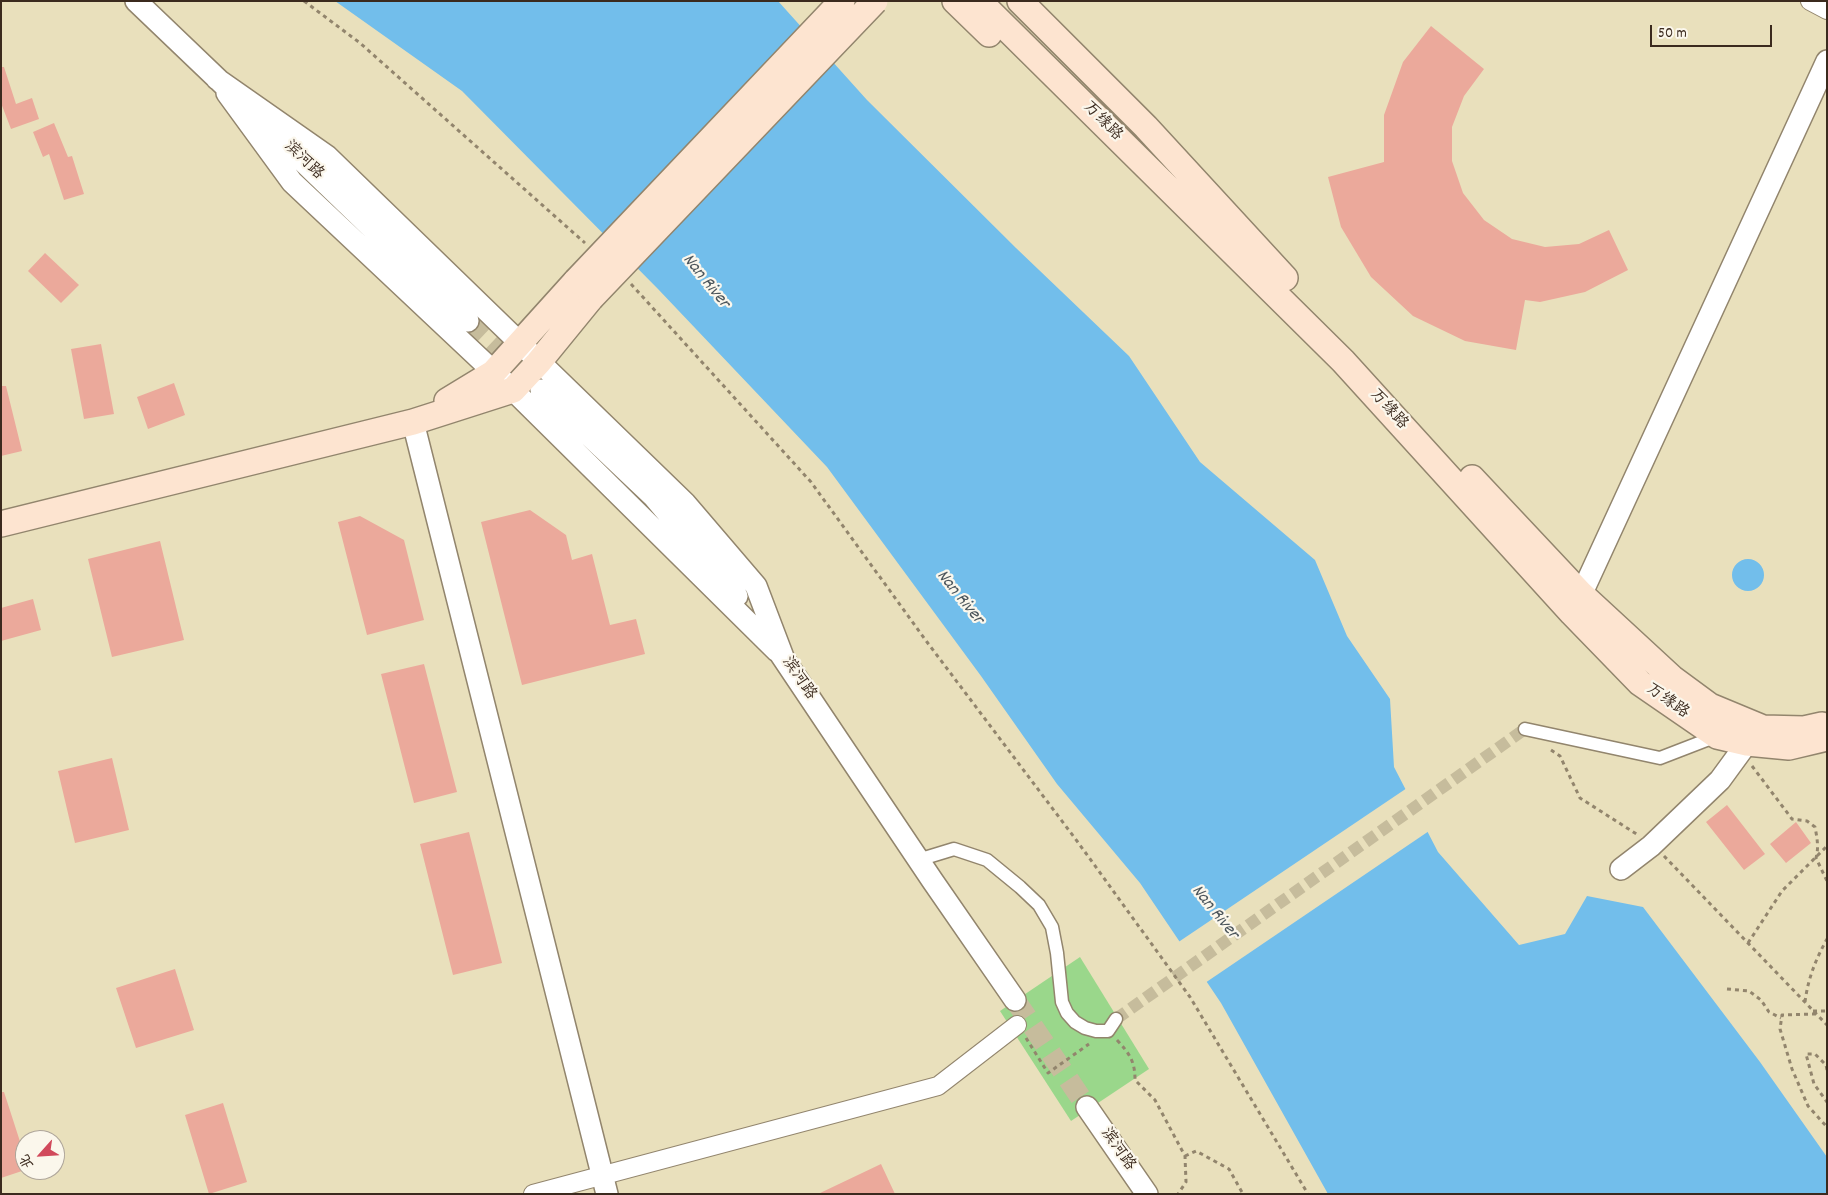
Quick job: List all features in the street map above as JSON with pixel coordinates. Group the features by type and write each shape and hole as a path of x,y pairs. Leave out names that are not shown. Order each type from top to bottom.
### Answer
{"main road":[{"path":"1,524 413,422 513,390 538,363 583,290 842,1"},
{"path":"413,422 493,373 520,343 583,290 875,1"},
{"path":"955,1 1117,158 1294,311"},
{"name":"万缘路","path":"979,1 1294,311 1577,604 1710,706 1762,728 1804,730 1827,724"},
{"name":"万缘路","path":"995,1 1052,58 1285,278 1577,604 1640,683 1717,736 1744,747 1789,747 1827,738"},
{"path":"1020,1 1146,127 1285,278"}],"street":[{"name":"滨河路","path":"136,1 468,321"},
{"path":"1810,1 1827,10"},
{"path":"1577,604 1827,61"},
{"path":"217,79 327,156 520,343 538,363 685,503 756,586 783,657"},
{"path":"217,79 292,182 513,390 783,657"},
{"name":"滨河路","path":"541,390 654,496 728,582 783,657 918,860 1015,1000"},
{"path":"413,422 605,1185"},
{"path":"1525,730 1660,758 1717,736"},
{"path":"1621,869 1653,844 1720,780 1744,747"},
{"path":"918,860 954,848 987,860 1039,905 1052,927 1057,953 1062,1002 1067,1013 1075,1022 1085,1028 1096,1031 1108,1030 1116,1019"},
{"path":"533,1194 605,1185 938,1086 1017,1026"},
{"name":"滨河路","path":"1087,1107 1147,1194"}],"path":[{"path":"304,1 360,43 587,245"},
{"path":"631,284 812,482 927,642 1077,841 1190,997 1308,1194"},
{"path":"1525,730 1560,756 1580,798 1653,844 1827,1025"},
{"path":"1744,747 1792,819 1807,822 1815,827 1818,838 1816,858 1827,881"},
{"path":"1748,943 1782,891 1827,846"},
{"path":"1805,1002 1807,983 1816,959 1827,938"},
{"path":"1727,989 1749,991 1762,1000 1769,1012 1781,1018"},
{"path":"1827,1011 1782,1015 1780,1030 1808,1106 1827,1127"},
{"path":"1017,1026 1048,1072 1108,1030 1126,1049 1135,1066 1135,1080 1156,1100 1185,1156 1186,1182 1178,1194"},
{"path":"1827,1070 1826,1065 1815,1054 1806,1054 1814,1084 1827,1102"},
{"path":"1185,1156 1196,1151 1229,1168 1243,1194"}],"green space":[{"path":"1080,957 1149,1069 1071,1121 1000,1011"}],"water":[{"name":"Nan River","path":"335,1 778,1 867,100 1016,248 1129,356 1200,462 1315,560 1347,636 1390,699 1394,767 1438,852 1519,945 1565,934 1587,896 1643,907 1760,1062 1827,1157 1827,1194 1328,1194 1221,1003 1140,883 1057,784 981,676 827,467 658,289 462,91"},
{"path":"1748,559 1754,560 1759,564 1763,569 1763,581 1759,586 1754,590 1748,591 1742,590 1737,586 1733,581 1732,575 1733,569 1737,564 1742,560"}],"pier":[{"path":"1407,788 1429,831 1205,983 1177,943"}],"building":[{"path":"1431,26 1484,69 1464,96 1452,127 1452,161 1463,193 1484,220 1512,239 1545,247 1579,244 1609,230 1628,270 1585,292 1540,302 1525,300 1516,350 1465,341 1413,316 1371,277 1341,227 1328,177 1384,162 1384,115 1403,62"},
{"path":"1,67 4,67 16,104 32,98 39,119 11,129 1,103"},
{"path":"54,123 68,157 72,156 84,194 64,200 49,154 43,157 33,132"},
{"path":"45,253 79,285 61,303 28,271"},
{"path":"101,344 114,414 84,419 71,349"},
{"path":"174,383 185,415 148,429 137,397"},
{"path":"1,386 6,386 22,451 1,456"},
{"path":"530,510 566,535 572,560 592,554 610,625 636,619 645,654 522,685 481,522"},
{"path":"360,516 404,540 424,620 367,635 338,522"},
{"path":"160,541 184,640 112,657 88,559"},
{"path":"33,599 41,630 1,641 1,608"},
{"path":"424,664 457,792 414,803 381,674"},
{"path":"112,758 129,830 75,843 58,771"},
{"path":"1727,805 1765,854 1744,870 1706,822"},
{"path":"1796,822 1811,843 1786,863 1770,844"},
{"path":"469,832 502,963 453,975 420,844"},
{"path":"175,969 194,1030 136,1048 116,988"},
{"path":"1,1092 4,1092 16,1130 15,1173 1,1178"},
{"path":"223,1103 247,1182 209,1194 185,1115"},
{"path":"881,1164 895,1194 818,1194"}],"tunnel":[{"path":"468,321 519,369"},
{"path":"1116,1019 1525,729"},
{"path":"1015,1000 1087,1107"}]}
